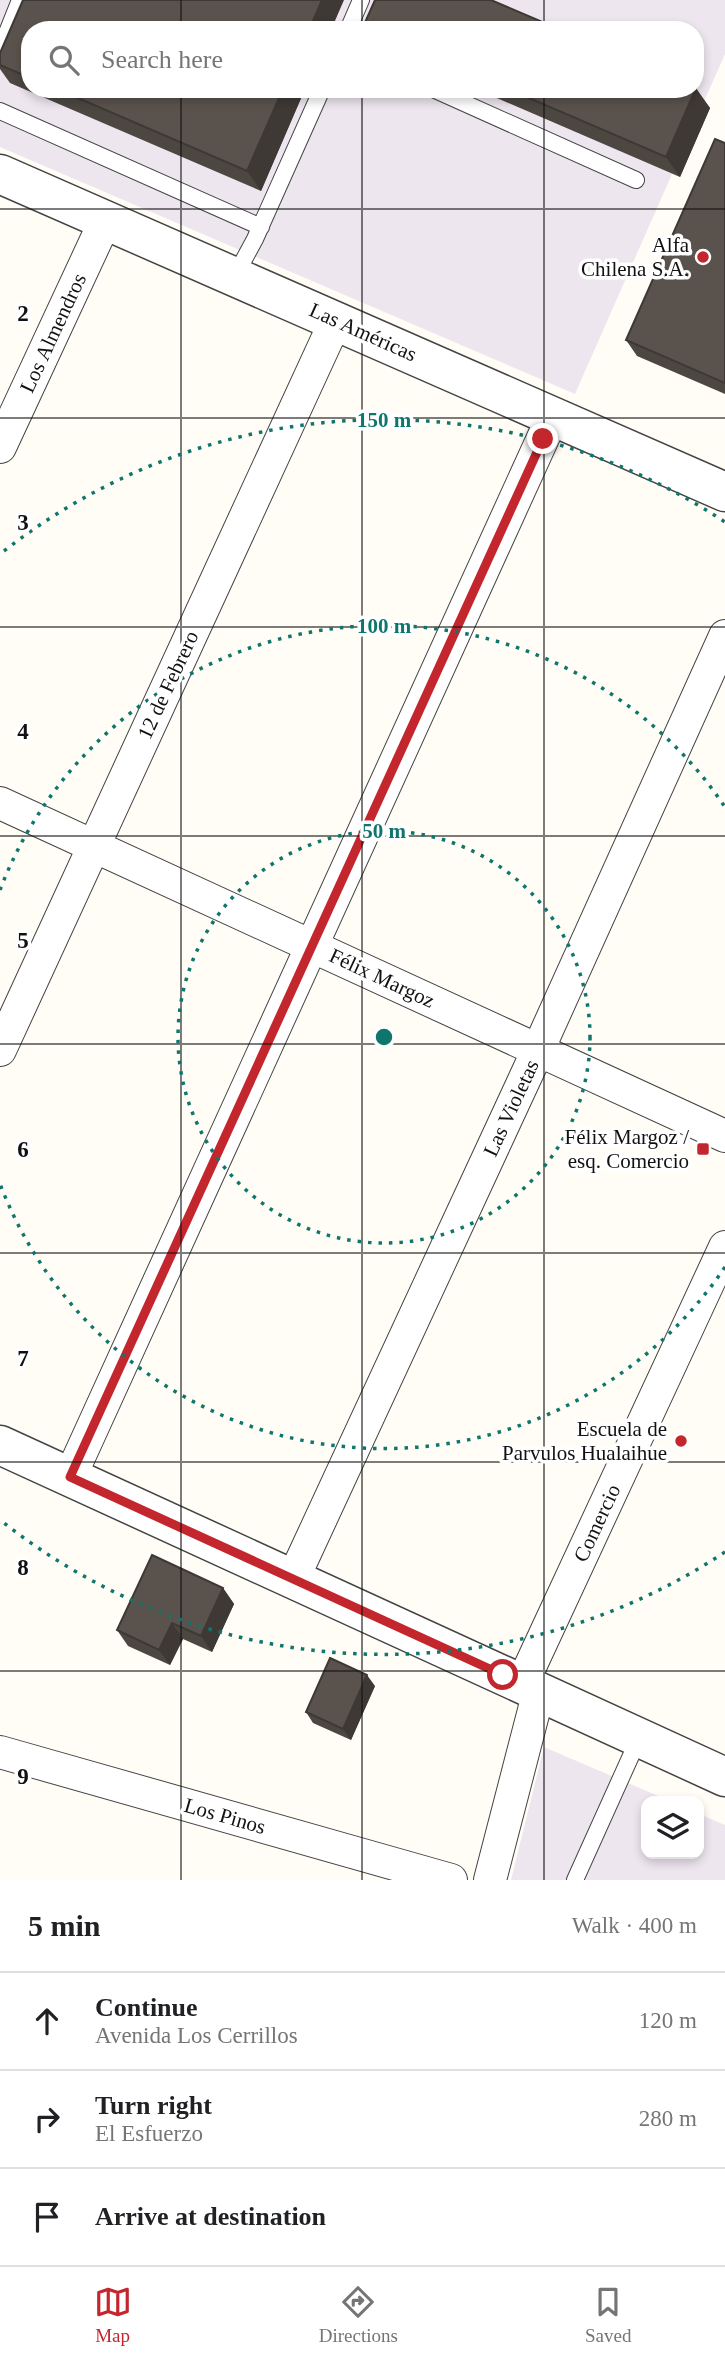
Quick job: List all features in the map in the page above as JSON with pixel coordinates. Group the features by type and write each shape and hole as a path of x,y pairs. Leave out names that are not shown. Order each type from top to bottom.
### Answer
{"street":[{"name":"Las Américas","path":"0,174 725,492"},
{"name":"Los Almendros","path":"0,447 106,219"},
{"name":"12 de Febrero","path":"0,1050 336,320"},
{"path":"70,1477 553,416"},
{"name":"Las Violetas","path":"293,1579 538,1050 725,636"},
{"name":"Félix Margoz","path":"0,803 725,1136"},
{"name":"Comercio","path":"490,1880 530,1688 725,1247"},
{"path":"0,1445 725,1777"},
{"name":"Los Pinos","path":"0,1752 451,1880"}],"lane":[{"path":"0,50 20,0"},
{"path":"352,21 361,0"},
{"path":"235,276 261,227 318,98"},
{"path":"453,98 636,180"},
{"path":"0,111 261,227"},
{"path":"575,1880 639,1738"}],"shaded area":[{"path":"0,0 725,0 725,54 575,394 0,147"},
{"path":"544,1747 658,1796 641,1796 641,1859 704,1859 704,1816 725,1825 725,1880 511,1880"}],"building":[{"path":"23,0 322,0 313,21 21,21 21,74 0,65 0,53"},
{"path":"375,0 491,0 540,21 366,21"},
{"path":"78,98 279,98 247,171"},
{"path":"529,98 692,98 666,157"},
{"name":"Alfa Chilena S.A.","path":"715,139 725,143 725,383 626,340"},
{"path":"152,1555 223,1588 201,1636 172,1623 159,1650 117,1630"},
{"path":"330,1658 367,1675 343,1729 306,1712"}],"place":[{"name":"Alfa Chilena S.A.","path":"703,257"},
{"name":"Félix Margoz / esq. Comercio","path":"703,1149"},
{"name":"Escuela de Parvulos Hualaihue","path":"681,1441"}],"route":[{"path":"503,1675 70,1477 543,439"}]}
